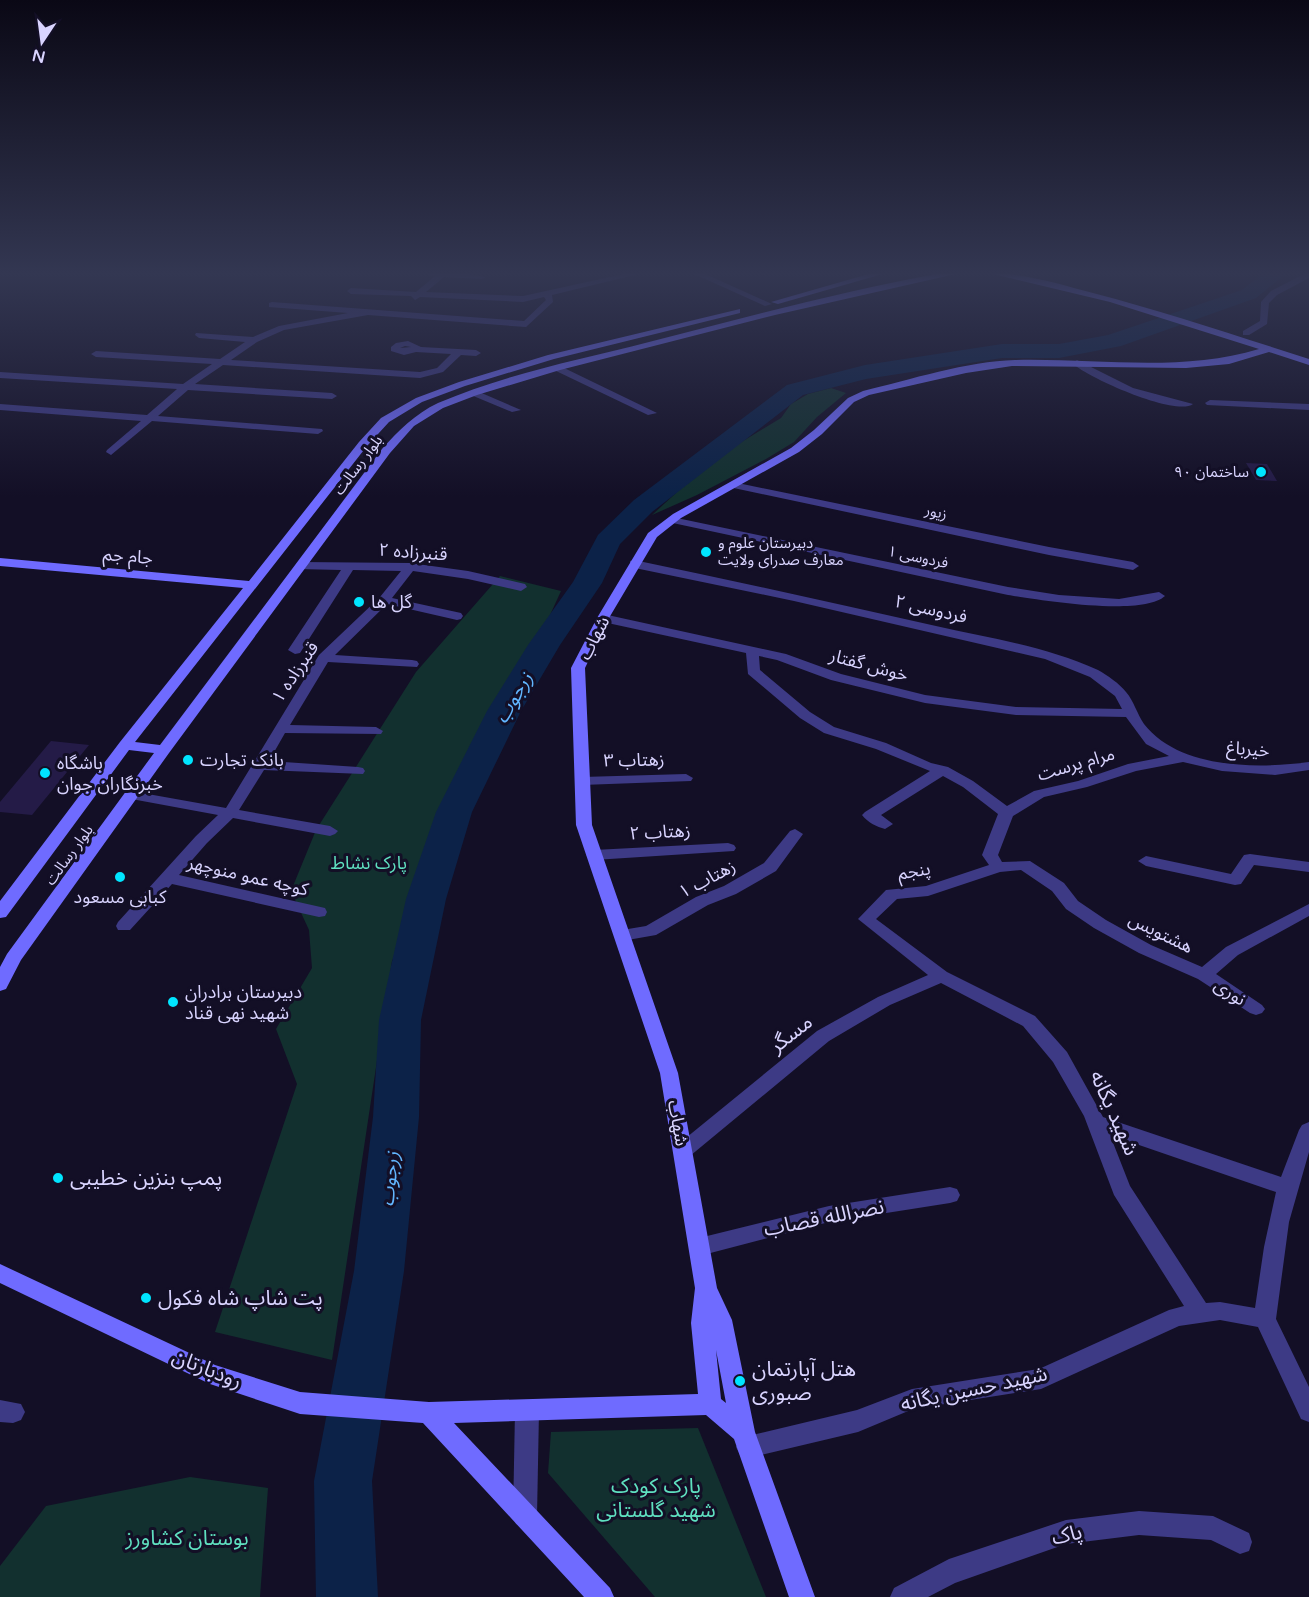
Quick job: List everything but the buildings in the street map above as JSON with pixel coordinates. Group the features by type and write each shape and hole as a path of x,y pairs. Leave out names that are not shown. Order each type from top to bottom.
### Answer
{"main road":[{"name":"بلوار رسالت","path":"0,913 55,836 125,745 363,444 385,420 419,400 462,384 590,348"},
{"name":"بلوار رسالت","path":"0,985 7,962 386,451 410,424 440,406 474,393 637,348"},
{"path":"1264,348 1309,362"},
{"path":"1294,348 1309,352"},
{"name":"شهاب","path":"801,1597 746,1439 721,1320 706,1288 669,1073 584,825 578,669 603,618 652,535 672,520 795,450 818,432 851,400 866,393 966,370 1012,363 1130,366 1197,364 1229,361 1269,349"},
{"name":"جام جم","path":"0,562 252,585"},
{"path":"125,745 164,750"},
{"name":"رودبارتان","path":"0,1272 210,1374 300,1403 429,1413 710,1404"},
{"path":"706,1288 702,1323 710,1404 746,1439"},
{"path":"429,1413 601,1597"}],"street":[{"path":"111,452 185,387 243,348"},
{"path":"416,349 476,353"},
{"path":"96,354 420,375 437,372 459,352"},
{"path":"1077,363 1097,377 1130,390 1188,404"},
{"path":"557,368 652,413"},
{"path":"0,375 332,396"},
{"path":"474,393 516,410"},
{"path":"1210,403 1244,402 1309,407"},
{"path":"0,407 318,431"},
{"name":"زیور","path":"733,485 1049,551 1133,566"},
{"name":"فردوسی ۱","path":"672,520 1008,591 1059,599 1119,603 1159,596"},
{"name":"فردوسی ۲","path":"634,564 794,597 1049,656 1095,674 1121,694 1136,723 1151,741 1183,758"},
{"name":"قنبرزاده ۲","path":"301,566 410,567 468,575 521,587"},
{"path":"295,650 350,566"},
{"name":"قنبرزاده ۱","path":"124,926 148,904 212,827 230,813 324,658 384,600 410,567"},
{"path":"384,600 457,616"},
{"name":"خوش گفتار","path":"603,618 781,657 836,677 925,699 1016,711 1131,713"},
{"path":"752,650 753,671 805,715 829,730 881,746 926,766 943,770 969,784 1006,813 990,855 998,867"},
{"path":"324,658 412,664"},
{"path":"281,729 376,731"},
{"name":"خیرباغ","path":"1183,758 1222,767 1275,771 1309,766"},
{"name":"مرام پرست","path":"1006,813 1039,794 1082,784 1133,767 1183,758"},
{"path":"258,765 358,771"},
{"path":"885,824 870,815 943,770"},
{"name":"زهتاب ۳","path":"582,781 686,778"},
{"path":"131,795 330,831"},
{"name":"زهتاب ۱","path":"622,936 650,931 702,901 730,890 770,867 795,834"},
{"name":"زهتاب ۲","path":"594,855 728,848"},
{"path":"1146,861 1235,880 1250,859 1309,867"},
{"name":"هشتویس","path":"998,867 1024,866 1058,887 1072,905 1101,924 1145,949 1204,975 1232,951 1309,909"},
{"name":"پنجم","path":"941,976 866,920 892,894 928,891 998,867"},
{"name":"کوچه عمو منوچهر","path":"169,878 319,912"},
{"name":"نوری","path":"1204,975 1256,1009"},
{"name":"شهید یگانه","path":"941,976 1029,1021 1060,1057 1095,1122 1121,1189 1201,1314"},
{"name":"مسگر","path":"682,1151 824,1036 884,1001 941,976"},
{"path":"1095,1122 1289,1188"},
{"path":"1308,1409 1265,1319 1272,1251 1299,1150 1309,1130"},
{"name":"نصرالله قصاب","path":"699,1247 830,1214 950,1195"},
{"name":"شهید حسین یگانه","path":"746,1439 858,1421 912,1399 1041,1379 1177,1317 1220,1311 1265,1319"},
{"path":"525,1516 527,1411"},
{"name":"پاک","path":"903,1597 949,1572 1066,1532 1139,1522 1213,1528 1240,1542"}],"green space":[{"path":"831,388 846,393 817,417 794,442 697,495 652,515 712,460 781,418 791,404 808,394"},
{"name":"پارک نشاط","path":"500,576 561,591 392,961 332,1360 215,1332 297,1084 276,1029 312,968 309,930 291,891 316,830 416,672"},
{"name":"پارک کودک شهید گلستانی","path":"698,1428 766,1597 655,1597 548,1473 551,1432"},
{"name":"بوستان کشاورز","path":"190,1477 268,1488 260,1597 0,1597 0,1566 46,1506"}],"waterway":[{"name":"زرجوب","path":"347,1597 343,1481 379,1271 396,1117 400,1020 426,899 454,812 504,711 544,645 587,583 608,541 643,506 795,390 865,372 1002,351 1059,351 1078,348"}],"place":[{"name":"ساختمان ۹۰","path":"1261,472"},
{"name":"دبیرستان علوم و معارف صدرای ولایت","path":"706,552"},
{"name":"گل ها","path":"359,602"},
{"name":"بانک تجارت","path":"188,760"},
{"name":"باشگاه خبرنگاران جوان","path":"45,773"},
{"name":"کبابی مسعود","path":"120,877"},
{"name":"دبیرستان برادران شهید نهی قناد","path":"173,1002"},
{"name":"پمپ بنزین خطیبی","path":"58,1178"},
{"name":"پت شاپ شاه فکول","path":"146,1298"},
{"name":"هتل آپارتمان صبوری","path":"740,1381"}]}
